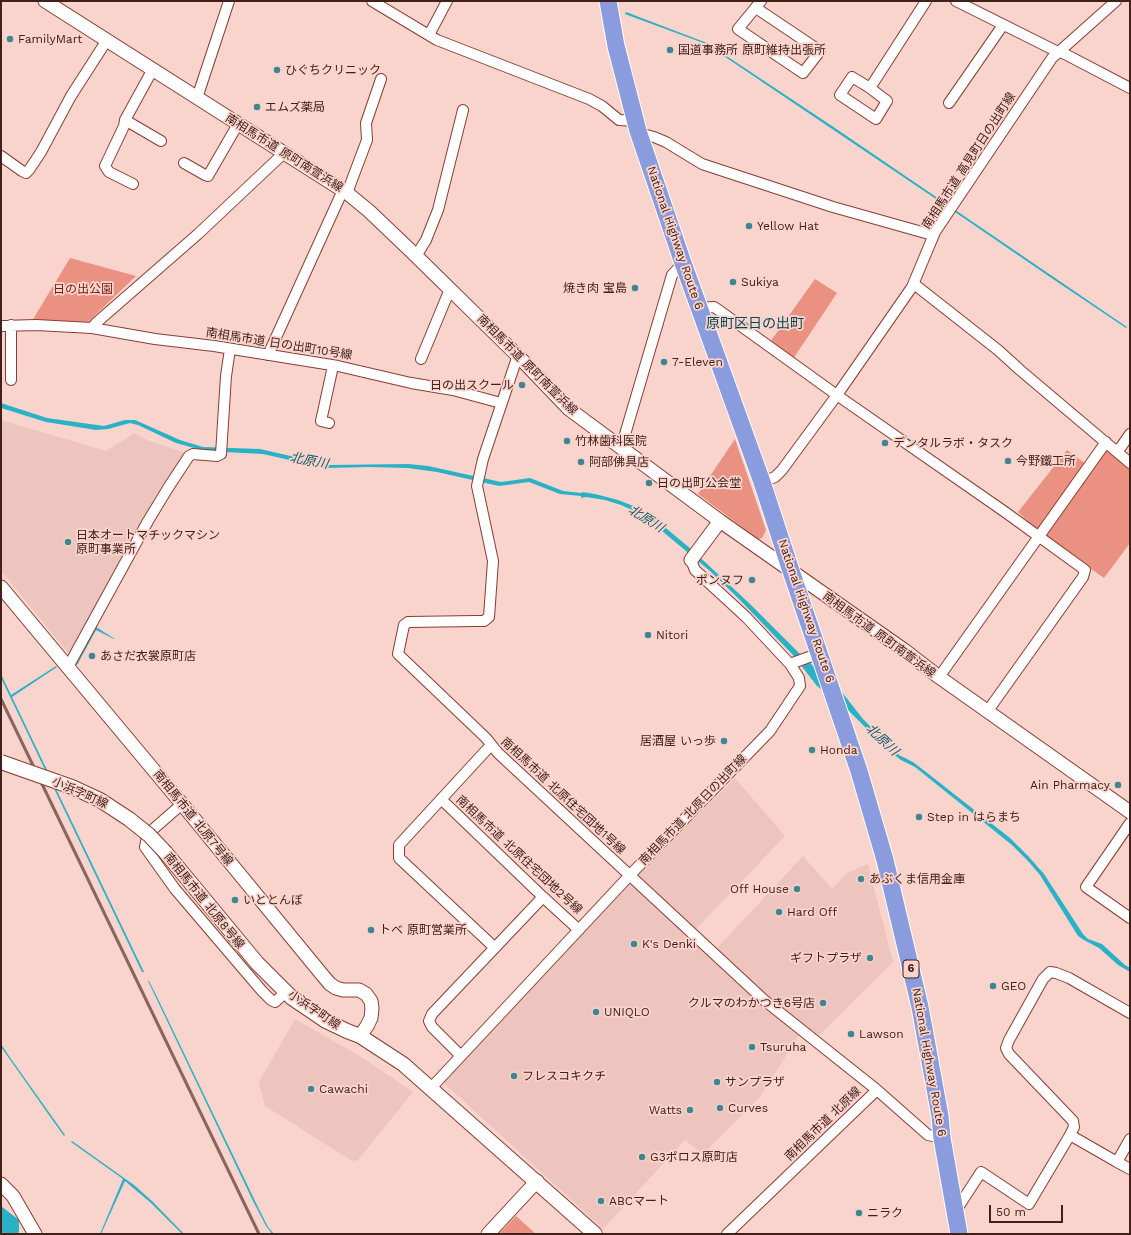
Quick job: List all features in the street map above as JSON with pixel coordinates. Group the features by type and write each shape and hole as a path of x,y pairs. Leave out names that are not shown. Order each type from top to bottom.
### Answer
{"highway":[{"name":"National Highway Route 6","path":"608,1 616,46 638,127 683,263 762,482 791,571 816,659 838,709 859,771 896,906 920,1007 940,1116 942,1138 959,1234"}],"main road":[{"name":"小浜字町線","path":"1,762 72,787 100,800 144,831 166,853 257,963 292,998 326,1021 360,1036 403,1064 594,1234"}],"street":[{"name":"南相馬市道 原町南萱浜線","path":"45,1 345,191 372,214 416,256 518,355 569,408 720,521 904,650 987,712 1130,812"},
{"path":"198,98 229,1"},
{"path":"429,35 447,1"},
{"path":"870,88 926,1"},
{"path":"956,1 1058,52 1063,53 1130,88"},
{"name":"南相馬市道 高見町日の出町線","path":"762,482 775,477 782,470 837,395 914,284 935,232 1052,58 1116,1"},
{"path":"375,2 437,40 589,99 602,106 618,120 638,127 702,164 833,207 929,234 934,237"},
{"path":"759,4 820,51 803,73 738,29 759,4"},
{"path":"949,103 1003,25"},
{"path":"1,156 26,173 29,170 41,152 71,96 107,40"},
{"path":"133,184 109,172 105,166 124,126 125,120 153,69"},
{"path":"852,77 870,88 887,101 876,119 840,95 852,77"},
{"path":"268,355 345,191 367,140 366,123 381,79"},
{"path":"416,256 426,240 438,210 463,110"},
{"path":"125,120 161,141"},
{"path":"184,163 208,176 238,124"},
{"path":"92,328 198,234 284,153"},
{"path":"621,448 672,275 683,263"},
{"path":"914,284 998,350 1130,463"},
{"path":"421,359 450,289"},
{"path":"699,308 714,307 720,311 837,395 1005,512 1084,570 1083,577 987,712"},
{"name":"南相馬市道 日の出町10号線","path":"6,326 36,324 92,328 155,339 230,349 333,366 453,390 501,403"},
{"path":"6,326 11,380"},
{"path":"68,668 148,521 188,456 193,454 217,456 221,450 226,376 230,349"},
{"path":"491,745 398,654 404,625 408,622 484,621 489,617 493,561 477,486 482,458 518,355"},
{"path":"330,423 320,421 333,366"},
{"path":"1116,451 1121,447 1130,434"},
{"path":"939,677 1106,442"},
{"name":"南相馬市道 北原日の出町線","path":"431,1088 630,876 770,731 800,686 799,678 792,662 746,617 694,570 691,560 720,521"},
{"name":"南相馬市道 北原7号線","path":"1,587 330,984 343,990 359,990 366,994 371,1001 371,1018 360,1036"},
{"path":"792,662 816,659"},
{"name":"南相馬市道 北原住宅団地1号線","path":"494,947 399,858 399,845 491,745 764,1000 877,1090"},
{"name":"南相馬市道 北原住宅団地2号線","path":"441,799 579,930"},
{"name":"南相馬市道 北原8号線","path":"182,804 150,832 144,847 175,890 262,991 275,1002 286,992"},
{"path":"1130,823 1086,887 1130,918"},
{"path":"461,1056 432,1027 429,1021 432,1014 543,897"},
{"path":"956,1212 981,1172 1029,1204 1074,1127 1074,1121 1009,1054 1006,1048 1043,978 1050,972 1069,978 1130,1013"},
{"name":"南相馬市道 北原線","path":"727,1234 877,1090 928,1135 942,1138"},
{"path":"1070,1135 1130,1169"},
{"path":"1117,1162 1130,1139"},
{"path":"488,1234 536,1182"},
{"path":"1,1184 13,1196 36,1234"}],"shaded area":[{"path":"1,420 106,451 134,433 147,440 185,453 156,495 70,655 1,571"},
{"path":"735,778 785,836 696,929 717,948 803,856 832,889 847,873 868,864 893,962 819,1035 806,1027 799,1035 760,1097 703,1154 685,1140 603,1229 443,1082 641,872"},
{"path":"295,1019 358,1055 413,1092 358,1160 352,1161 265,1106 259,1082"}],"green space":[{"name":"日の出公園","path":"70,258 136,276 87,323 32,321"},
{"path":"815,279 837,293 793,359 770,342"},
{"path":"735,439 766,530 762,538 758,539 698,494"},
{"path":"1105,449 1130,469 1130,543 1104,578 1043,535"},
{"path":"1067,450 1086,464 1037,530 1018,512"},
{"path":"516,1216 536,1234 499,1234"}],"water":[{"path":"626,12 707,43 832,126 1127,327 1126,328 1050,277 706,44 625,14"},
{"name":"北原川","path":"1,403 47,418 104,426 125,420 135,420 180,440 203,447 260,449 330,465 408,464 428,466 501,482 530,478 563,491 595,494 618,500 636,507 655,519 691,549 750,604 800,654 841,691 863,719 899,755 913,762 1010,838 1044,874 1083,934 1088,939 1102,944 1130,968 1130,972 1118,965 1099,948 1078,936 1040,875 1012,845 915,767 901,760 889,751 847,709 817,686 793,655 710,571 643,516 632,510 605,500 560,494 529,482 499,486 437,472 408,468 325,468 263,454 205,451 176,443 138,425 130,423 108,429 96,430 46,422 1,408"},
{"path":"96,627 115,639 96,630 77,665 75,664"},
{"path":"56,666 57,667 12,697 144,972 142,972 1,678 1,674 11,695"},
{"path":"148,981 256,1203 268,1227 274,1234 272,1234 266,1226 252,1199"},
{"path":"1,1044 65,1135 64,1136 1,1047"},
{"path":"72,1141 134,1185 184,1234 182,1234 151,1203 125,1181 100,1234 123,1179 71,1142"},
{"path":"1,1206 19,1220 18,1234 1,1234"}],"railway":[{"path":"1,699 259,1234"}],"place":[{"name":"FamilyMart","path":"10,39"},
{"name":"国道事務所 原町維持出張所","path":"670,50"},
{"name":"ひぐちクリニック","path":"277,70"},
{"name":"エムズ薬局","path":"257,107"},
{"name":"Yellow Hat","path":"749,226"},
{"name":"Sukiya","path":"733,282"},
{"name":"焼き肉 宝島","path":"635,288"},
{"name":"7-Eleven","path":"664,362"},
{"name":"日の出スクール","path":"522,385"},
{"name":"竹林歯科医院","path":"567,441"},
{"name":"デンタルラボ・タスク","path":"885,443"},
{"name":"今野鐵工所","path":"1008,461"},
{"name":"阿部佛具店","path":"581,462"},
{"name":"日の出町公会堂","path":"649,483"},
{"name":"日本オートマチックマシン 原町事業所","path":"68,542"},
{"name":"ポンヌフ","path":"752,580"},
{"name":"Nitori","path":"648,635"},
{"name":"あさだ衣裳原町店","path":"92,656"},
{"name":"居酒屋 いっ歩","path":"724,741"},
{"name":"Honda","path":"812,750"},
{"name":"Ain Pharmacy","path":"1118,785"},
{"name":"Step in はらまち","path":"919,817"},
{"name":"あぶくま信用金庫","path":"861,879"},
{"name":"Off House","path":"797,889"},
{"name":"いととんぼ","path":"235,900"},
{"name":"Hard Off","path":"779,912"},
{"name":"トベ 原町営業所","path":"371,930"},
{"name":"K's Denki","path":"634,944"},
{"name":"ギフトプラザ","path":"870,958"},
{"name":"GEO","path":"993,986"},
{"name":"クルマのわかつき6号店","path":"823,1003"},
{"name":"UNIQLO","path":"596,1012"},
{"name":"Lawson","path":"851,1034"},
{"name":"Tsuruha","path":"752,1047"},
{"name":"フレスコキクチ","path":"514,1076"},
{"name":"サンプラザ","path":"717,1082"},
{"name":"Cawachi","path":"311,1089"},
{"name":"Curves","path":"720,1108"},
{"name":"Watts","path":"690,1110"},
{"name":"G3ポロス原町店","path":"642,1157"},
{"name":"ABCマート","path":"601,1201"},
{"name":"ニラク","path":"859,1213"}],"district":[{"name":"原町区日の出町","path":"755,324"}]}
